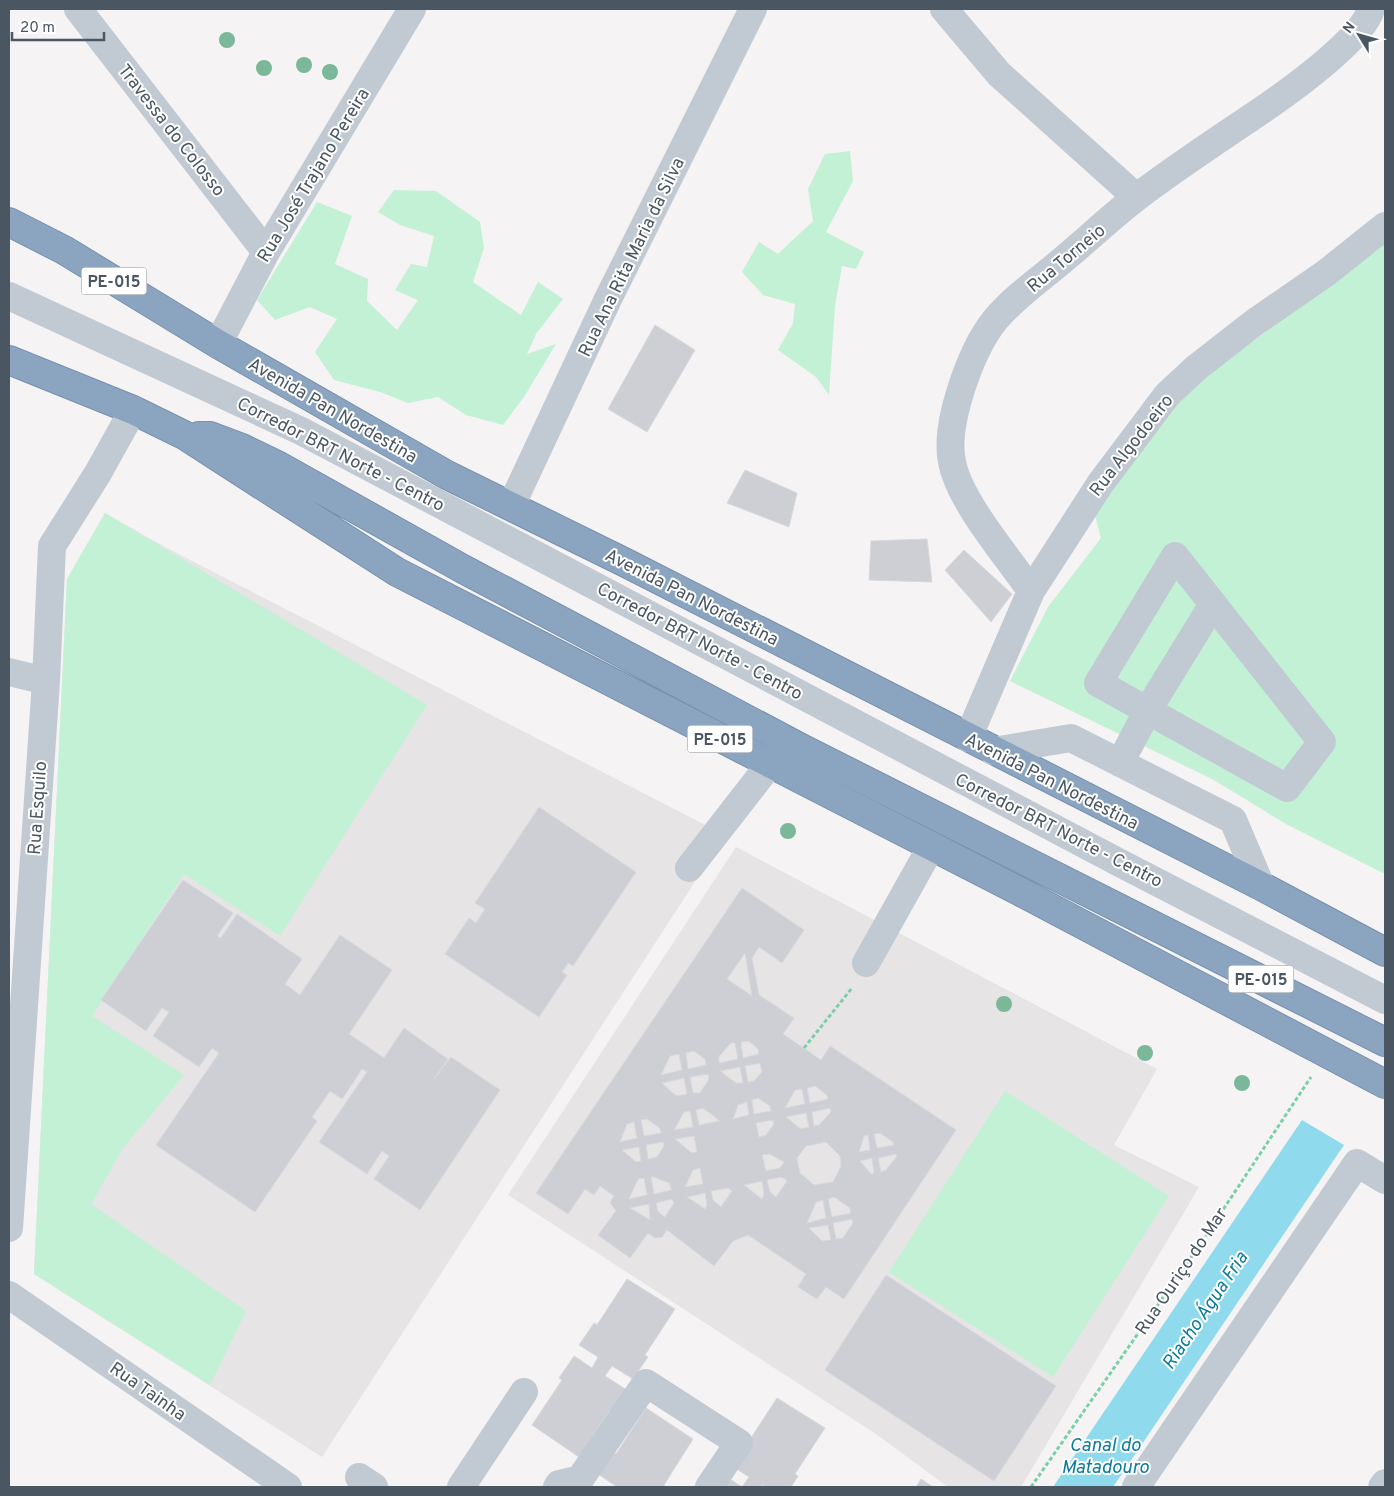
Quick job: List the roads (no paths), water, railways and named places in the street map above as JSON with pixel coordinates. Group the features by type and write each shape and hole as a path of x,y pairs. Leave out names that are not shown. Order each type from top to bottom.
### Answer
{"highway":[{"name":"Avenida Pan Nordestina","path":"9,222 64,250 218,344 446,474 1261,886 1385,952"},
{"name":"PE-015","path":"9,360 133,410 184,435 396,572 931,847 1385,1084"},
{"name":"PE-015","path":"184,435 210,436 242,448 279,466 463,569 803,749 1385,1042"}],"street":[{"name":"Travessa do Colosso","path":"78,9 266,252"},
{"name":"Rua José Trajano Pereira","path":"218,344 266,252 412,9"},
{"name":"Rua Ana Rita Maria da Silva","path":"511,506 608,299 753,9"},
{"path":"944,9 999,74 1136,197"},
{"name":"Rua Torneio","path":"1031,591 972,506 955,475 951,461 952,426 964,380 989,329 997,318 1136,197 1295,87 1355,34 1365,23 1371,9"},
{"name":"Rua Algodoeiro","path":"968,738 1031,591 1100,484 1167,396 1196,368 1255,322 1326,273 1385,226"},
{"name":"Corredor BRT Norte - Centro","path":"9,296 301,430 1385,1000"},
{"name":"Rua Esquilo","path":"9,1228 46,681 52,546 98,473 133,410"},
{"path":"1175,556 1322,742 1287,788 1148,710 1098,682 1175,556"},
{"path":"1120,763 1148,710 1213,604"},
{"path":"9,672 46,681"},
{"path":"993,751 1070,738 1120,763 1233,820 1261,886"},
{"path":"689,868 770,764"},
{"path":"866,963 931,847"},
{"path":"1136,1487 1357,1163 1385,1180"},
{"name":"Rua Tainha","path":"9,1295 288,1487"},
{"path":"557,1487 559,1484 580,1479 646,1383 739,1443 709,1487"},
{"path":"461,1487 524,1392"},
{"path":"1382,1487 1385,1483"}],"water":[{"name":"Canal do Matadouro","path":"1302,1120 1344,1145 1113,1487 1053,1487"}],"water label":[{"name":"Riacho Água Fria","path":"1204,1310"}]}
